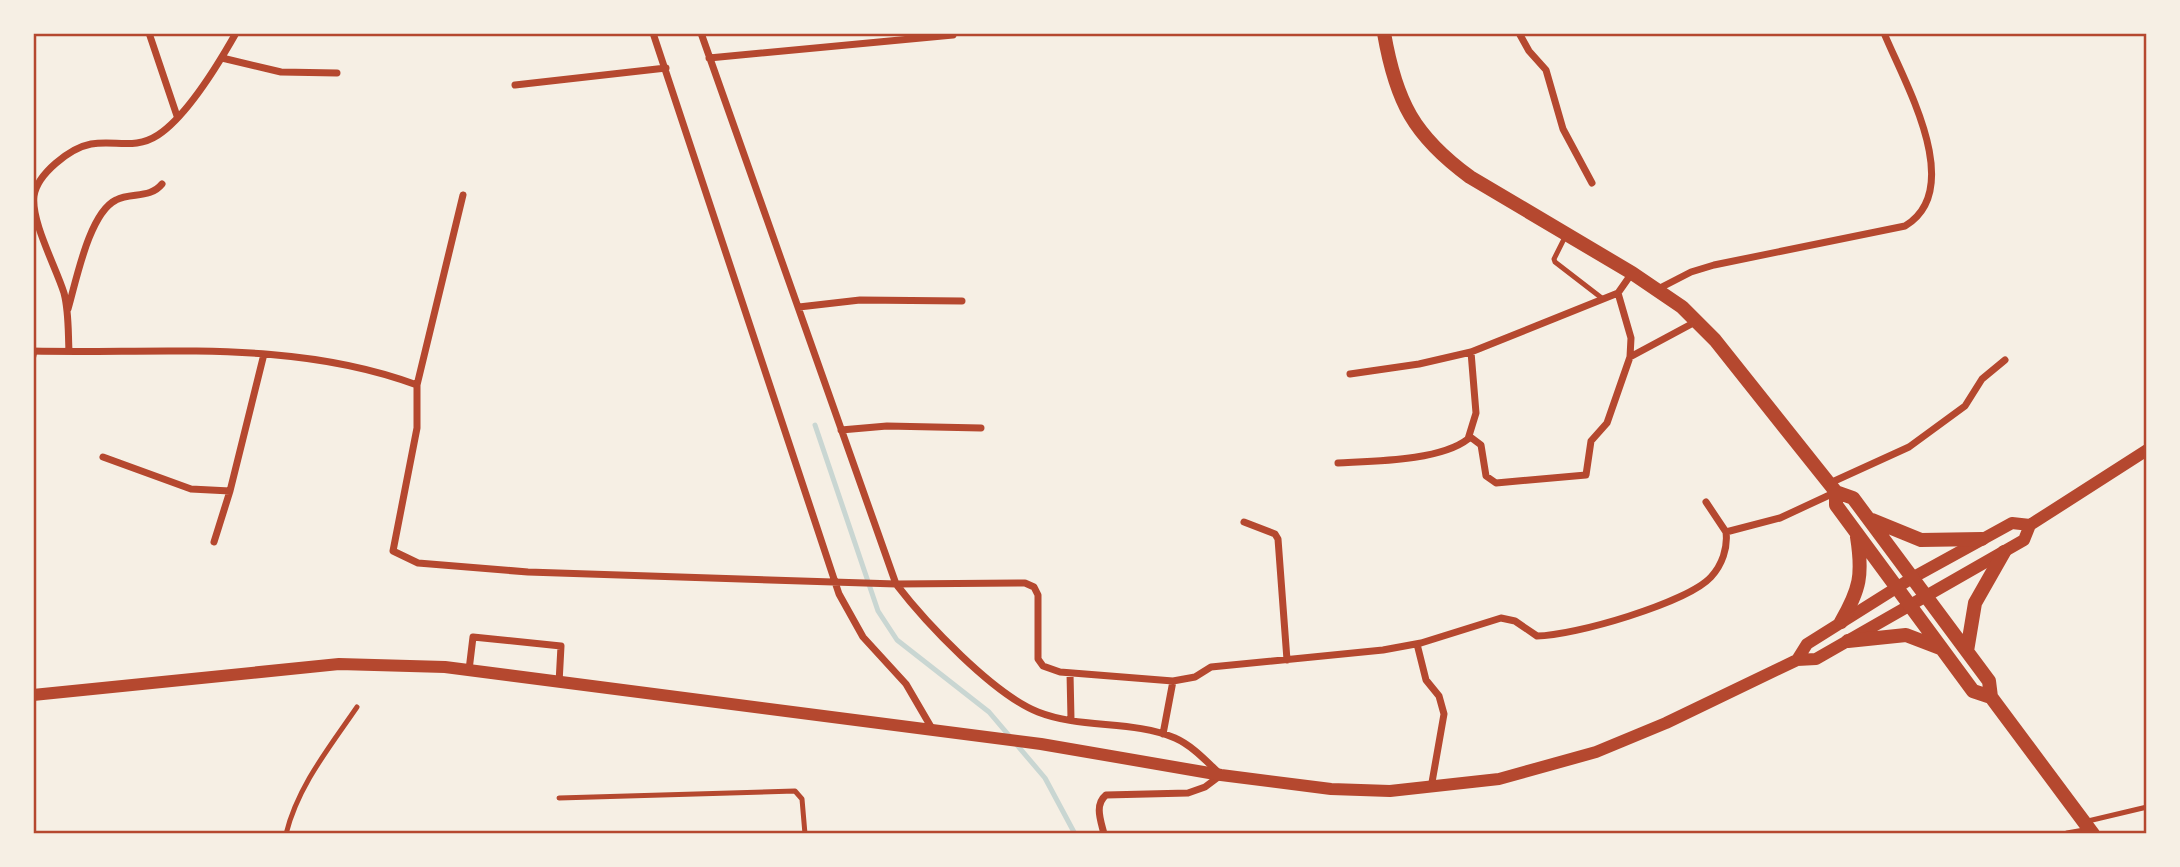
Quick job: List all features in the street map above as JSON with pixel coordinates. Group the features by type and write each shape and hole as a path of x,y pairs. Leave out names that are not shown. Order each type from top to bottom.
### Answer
{"main road":[{"path":"1384,33 1400,99 1425,139 1470,177 1658,289 1698,321 1833,488 1853,498 1989,681 1991,698 2089,828"},
{"path":"1833,488 1836,505 1910,608 1973,691 1991,698"},
{"path":"1868,518 1921,540 1982,539"},
{"path":"1841,622 1860,581 1856,533"},
{"path":"1967,651 1975,603 2004,552"},
{"path":"1847,641 1906,635 1941,649"}],"street":[{"path":"149,33 177,116"},
{"path":"69,351 68,310 36,212 34,195 37,186 51,169 77,149 94,144 134,145 161,134 212,75 236,33"},
{"path":"653,33 839,580 844,603 863,637 906,684 934,732"},
{"path":"701,33 799,307 892,584 1002,691 1040,713 1163,734 1190,747 1221,775"},
{"path":"1519,33 1529,51 1546,69 1563,129 1592,183"},
{"path":"1658,289 1691,272 1714,265 1905,226 1918,219 1927,204 1933,163 1927,140 1884,33"},
{"path":"709,58 953,34"},
{"path":"222,58 281,72 337,73"},
{"path":"514,85 666,68"},
{"path":"68,310 87,245 106,207 117,200 149,194 162,184"},
{"path":"463,195 416,385 417,428 393,551 418,563 528,572 839,580 892,584 1031,585 1038,595 1038,659 1049,669 1173,681 1195,677 1211,667 1417,644 1501,618 1516,621 1537,636 1617,619 1704,584 1719,566 1727,541 1726,532 1706,502"},
{"path":"1350,374 1471,352 1618,293 1632,273"},
{"path":"1469,436 1481,445 1484,470 1496,483 1584,477 1588,472 1591,441 1607,423 1630,357 1631,338 1618,293"},
{"path":"799,307 860,300 962,301"},
{"path":"1630,357 1698,321"},
{"path":"34,354 162,350 264,354 348,364 378,371 416,385"},
{"path":"1338,463 1404,458 1451,449 1469,436 1476,413 1471,352"},
{"path":"214,542 230,491 264,354"},
{"path":"1726,532 1780,518 1909,447 1965,406 1982,379 2005,360"},
{"path":"841,430 887,426 981,428"},
{"path":"33,695 340,664 469,670 1041,744 1221,775 1362,791 1432,788 1538,771 1596,752 1666,723 1797,660 1816,659 1910,608 2024,540 2030,525 2147,450"},
{"path":"103,457 191,489 230,491"},
{"path":"1244,522 1275,534 1278,539 1287,660"},
{"path":"1797,660 1807,644 1912,578 2012,523 2030,525"},
{"path":"469,670 473,637 561,646 559,683"},
{"path":"1417,644 1426,680 1438,696 1444,714 1432,788"},
{"path":"1070,673 1071,719"},
{"path":"1163,734 1173,681"},
{"path":"1104,834 1099,809 1106,795 1188,793 1205,787 1221,775"},
{"path":"2067,834 2089,828"}],"lane":[{"path":"1567,234 1554,259 1555,262 1604,299"},
{"path":"286,834 292,810 311,773 357,708"},
{"path":"559,798 795,791 802,799 804,834"},
{"path":"2089,828 2147,807"}],"waterway":[{"path":"815,425 878,611 897,640 989,712 1045,778 1075,834"}]}
